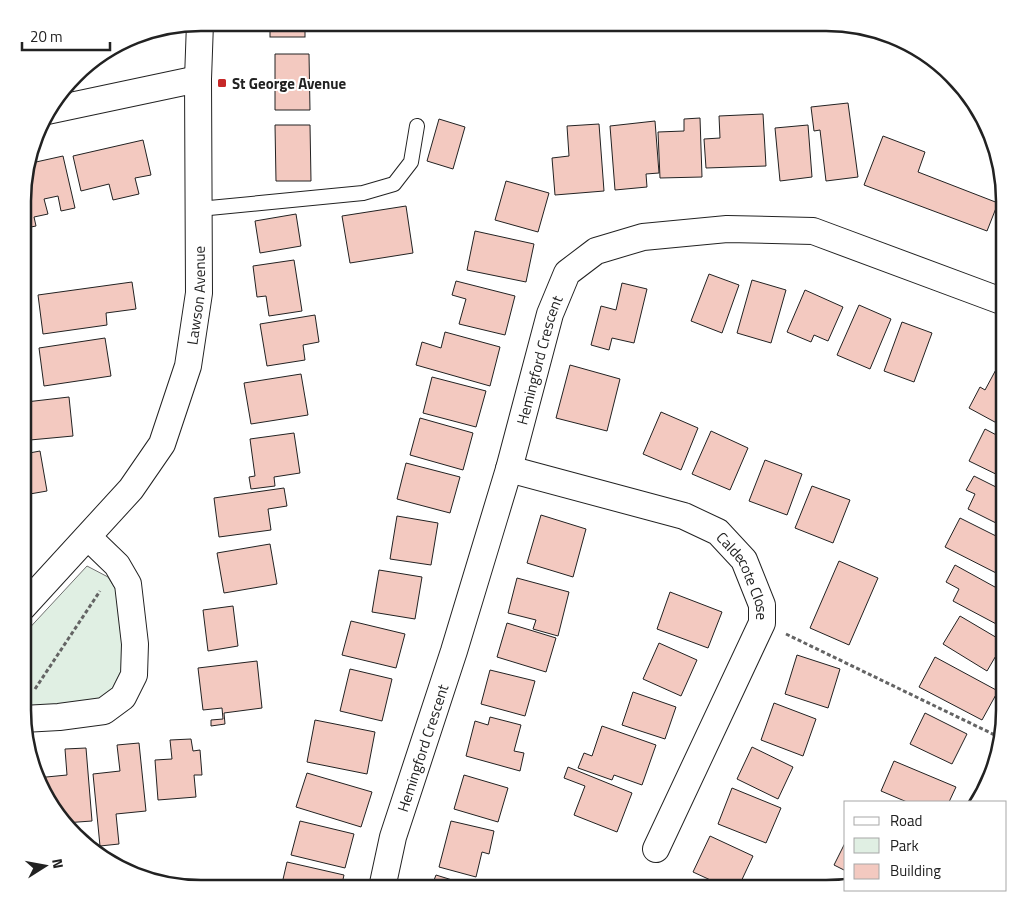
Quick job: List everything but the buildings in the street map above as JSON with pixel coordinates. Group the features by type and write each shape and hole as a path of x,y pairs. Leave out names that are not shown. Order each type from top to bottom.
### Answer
{"street":[{"name":"Lawson Avenue","path":"32,599 132,489 162,444 188,366 199,293 198,79 200,32"},
{"path":"59,109 198,79"},
{"name":"Hemingford Crescent","path":"384,880 393,837 454,652 509,469 550,314 567,273 596,251 643,237 727,229 813,231 995,299"},
{"name":"Caldecote Close","path":"509,469 684,516 718,532 744,560 762,605 762,623 656,849"},
{"path":"32,718 59,717 104,711 123,697 134,675 135,644 128,584 117,565 88,537"}],"lane":[{"path":"199,209 363,193 394,184 411,162 417,126"}],"path":[{"path":"34,692 117,565"},
{"path":"762,623 993,734"}],"green space":[{"path":"87,566 108,577 118,593 126,615 121,679 108,696 84,705 32,708 32,625"}],"place":[{"name":"St George Avenue","path":"222,83"}]}
